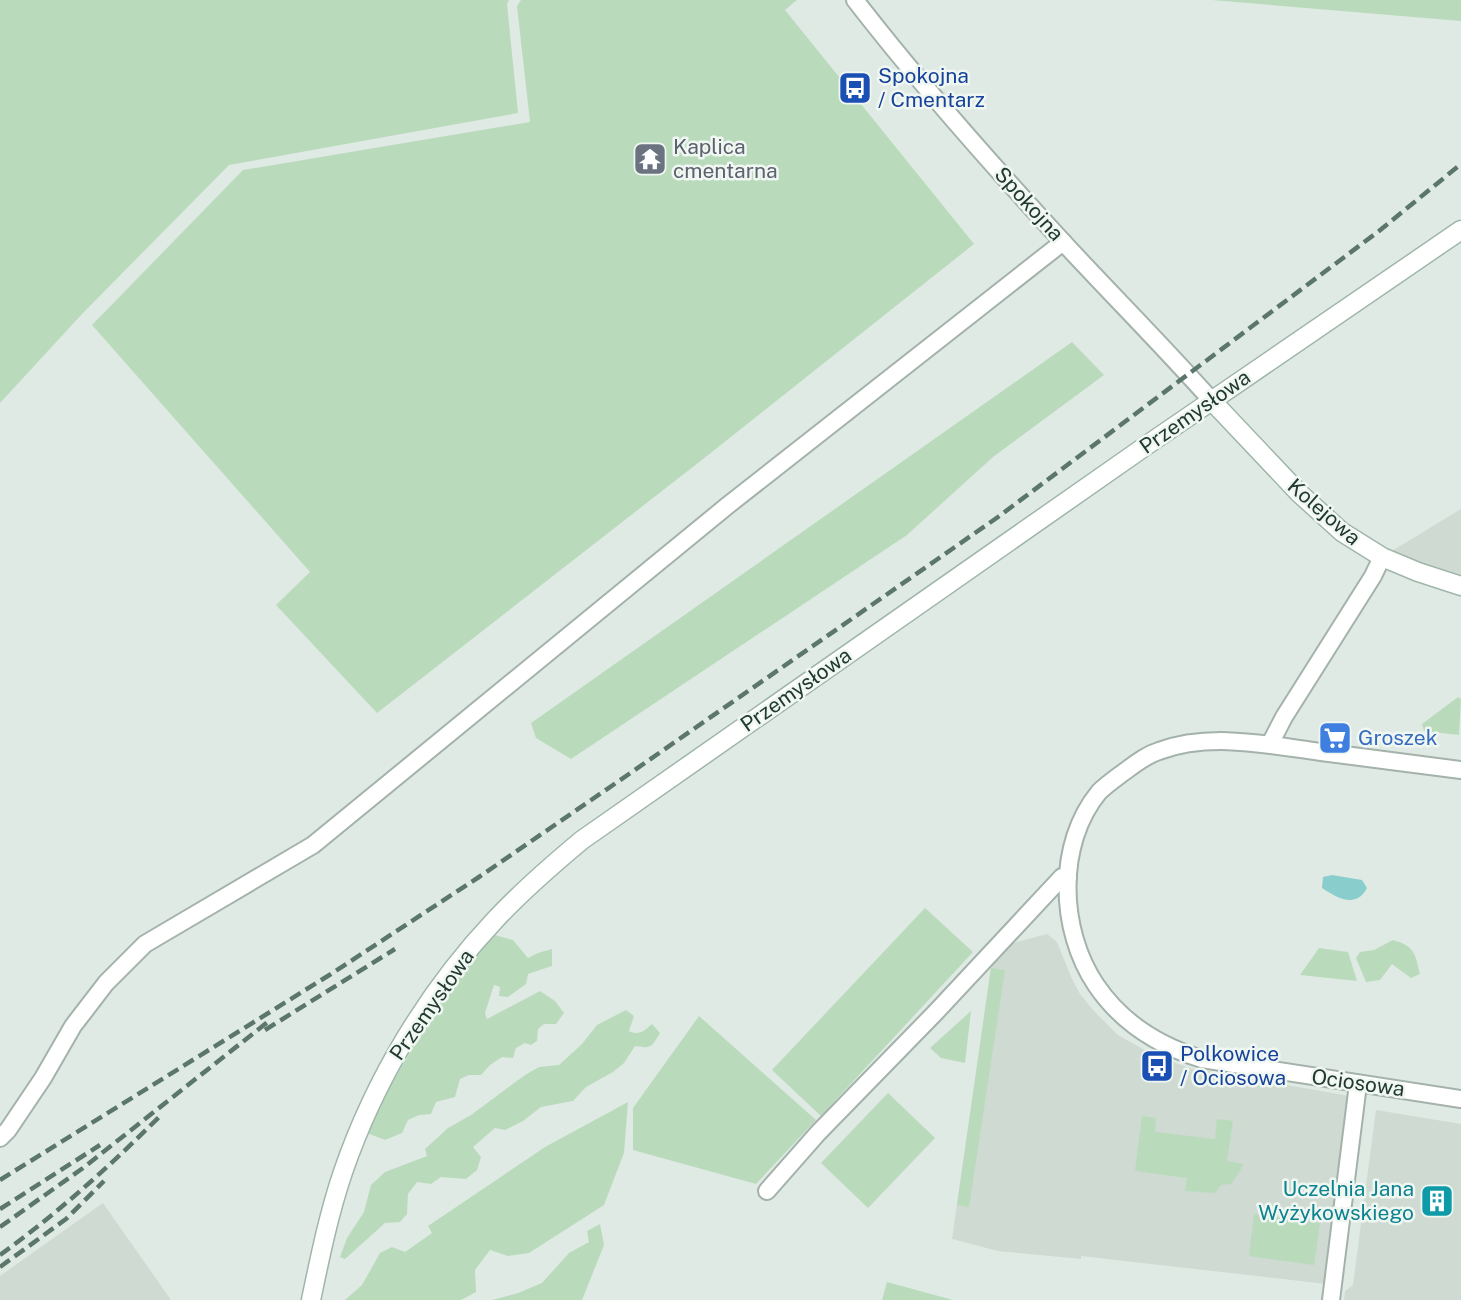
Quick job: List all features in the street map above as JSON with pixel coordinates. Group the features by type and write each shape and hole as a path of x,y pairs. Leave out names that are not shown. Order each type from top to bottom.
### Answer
{"street":[{"name":"Spokojna","path":"855,0 926,88 1062,242 1212,401"},
{"name":"Przemysłowa","path":"312,1300 326,1230 343,1172 366,1113 398,1051 443,982 488,927 536,879 582,840 1461,230"},
{"path":"0,1138 8,1130 43,1078 73,1026 106,983 145,944 320,839 727,506 1062,242"},
{"name":"Kolejowa","path":"1212,401 1299,493 1342,532 1382,557 1461,586"},
{"path":"1270,744 1284,717 1373,576 1382,557"},
{"name":"Ociosowa","path":"1461,770 1270,744 1203,741 1184,744 1145,757 1100,791 1084,814 1071,850 1068,877 1071,924 1079,952 1096,985 1118,1011 1147,1035 1182,1053 1202,1059 1461,1099"},
{"path":"767,1191 818,1133 935,1013 1062,877 1068,877"},
{"path":"1331,1300 1358,1084"}],"shaded area":[{"path":"1461,509 1461,586 1382,557"},
{"path":"1047,934 1057,942 1080,994 1094,1011 1118,1035 1155,1056 1190,1068 1349,1096 1326,1284 1081,1256 1081,1259 998,1251 952,1239 991,968 1009,944"},
{"path":"1376,1110 1461,1124 1461,1300 1344,1300 1345,1291 1353,1285"},
{"path":"103,1203 171,1300 0,1300 0,1276"}],"green space":[{"path":"0,0 509,0 507,4 518,113 229,165 82,314 0,403"},
{"path":"521,0 797,0 785,10 974,244 377,713 276,605 310,572 92,325 243,170 530,122 517,6"},
{"path":"1212,0 1461,0 1461,21"},
{"path":"1072,342 1104,375 993,457 907,535 571,759 536,738 531,723"},
{"path":"1458,697 1461,699 1459,735 1424,731 1422,724"},
{"path":"925,908 973,952 821,1116 772,1070"},
{"path":"491,934 513,940 528,958 552,949 552,966 528,974 526,984 508,997 499,996 500,987 494,985 485,1013 487,1019 540,991 555,1001 564,1013 556,1024 544,1024 538,1029 537,1041 531,1045 525,1043 516,1048 513,1058 502,1057 481,1075 469,1075 460,1079 455,1097 436,1102 431,1114 419,1115 408,1120 402,1133 385,1140 367,1133 381,1102 438,1004"},
{"path":"1393,940 1410,948 1417,961 1420,974 1411,978 1392,964 1380,980 1366,982 1356,958 1360,952 1374,950"},
{"path":"1319,948 1348,952 1357,981 1300,975"},
{"path":"991,968 1005,970 969,1207 957,1205"},
{"path":"626,1010 634,1016 629,1031 639,1033 652,1024 660,1033 653,1044 648,1047 635,1046 624,1063 586,1087 573,1101 541,1107 523,1121 505,1130 495,1128 473,1147 481,1157 477,1170 466,1179 441,1177 431,1184 417,1182 408,1194 407,1214 400,1222 385,1223 345,1259 340,1257 347,1238 364,1212 371,1185 385,1172 427,1156 425,1149 448,1128 471,1115 539,1067 559,1065 582,1044 597,1025"},
{"path":"971,1011 965,1063 941,1058 930,1048"},
{"path":"699,1016 816,1120 756,1184 633,1150 633,1108"},
{"path":"888,1093 935,1138 868,1208 821,1163"},
{"path":"628,1102 624,1153 604,1205 529,1253 508,1256 490,1250 475,1270 476,1292 461,1300 345,1300 362,1285 380,1253 392,1247 405,1252 432,1233 428,1226 545,1147"},
{"path":"1142,1116 1156,1118 1155,1132 1215,1139 1217,1119 1233,1121 1227,1161 1243,1164 1240,1171 1231,1184 1221,1185 1215,1193 1185,1191 1187,1178 1135,1171"},
{"path":"1254,1214 1320,1223 1314,1265 1249,1256"},
{"path":"600,1224 604,1245 582,1300 492,1300 542,1283 569,1253 589,1242 587,1231"},
{"path":"887,1282 953,1300 882,1300"}],"water":[{"path":"1332,875 1362,880 1367,888 1363,894 1352,900 1340,898 1322,888 1323,877"}],"railway":[{"path":"0,1180 331,974 479,877 629,774 998,517 1379,231 1461,164"},
{"path":"265,1030 395,949"},
{"path":"0,1227 83,1168 269,1021"},
{"path":"0,1255 83,1188 160,1116"},
{"path":"0,1209 100,1145"},
{"path":"0,1267 66,1219 104,1181"}],"place":[{"name":"Spokojna / Cmentarz","path":"855,88"},
{"name":"Kaplica cmentarna","path":"650,159"},
{"name":"Groszek","path":"1335,738"},
{"name":"Polkowice / Ociosowa","path":"1157,1066"},
{"name":"Uczelnia Jana Wyżykowskiego","path":"1437,1201"}]}
